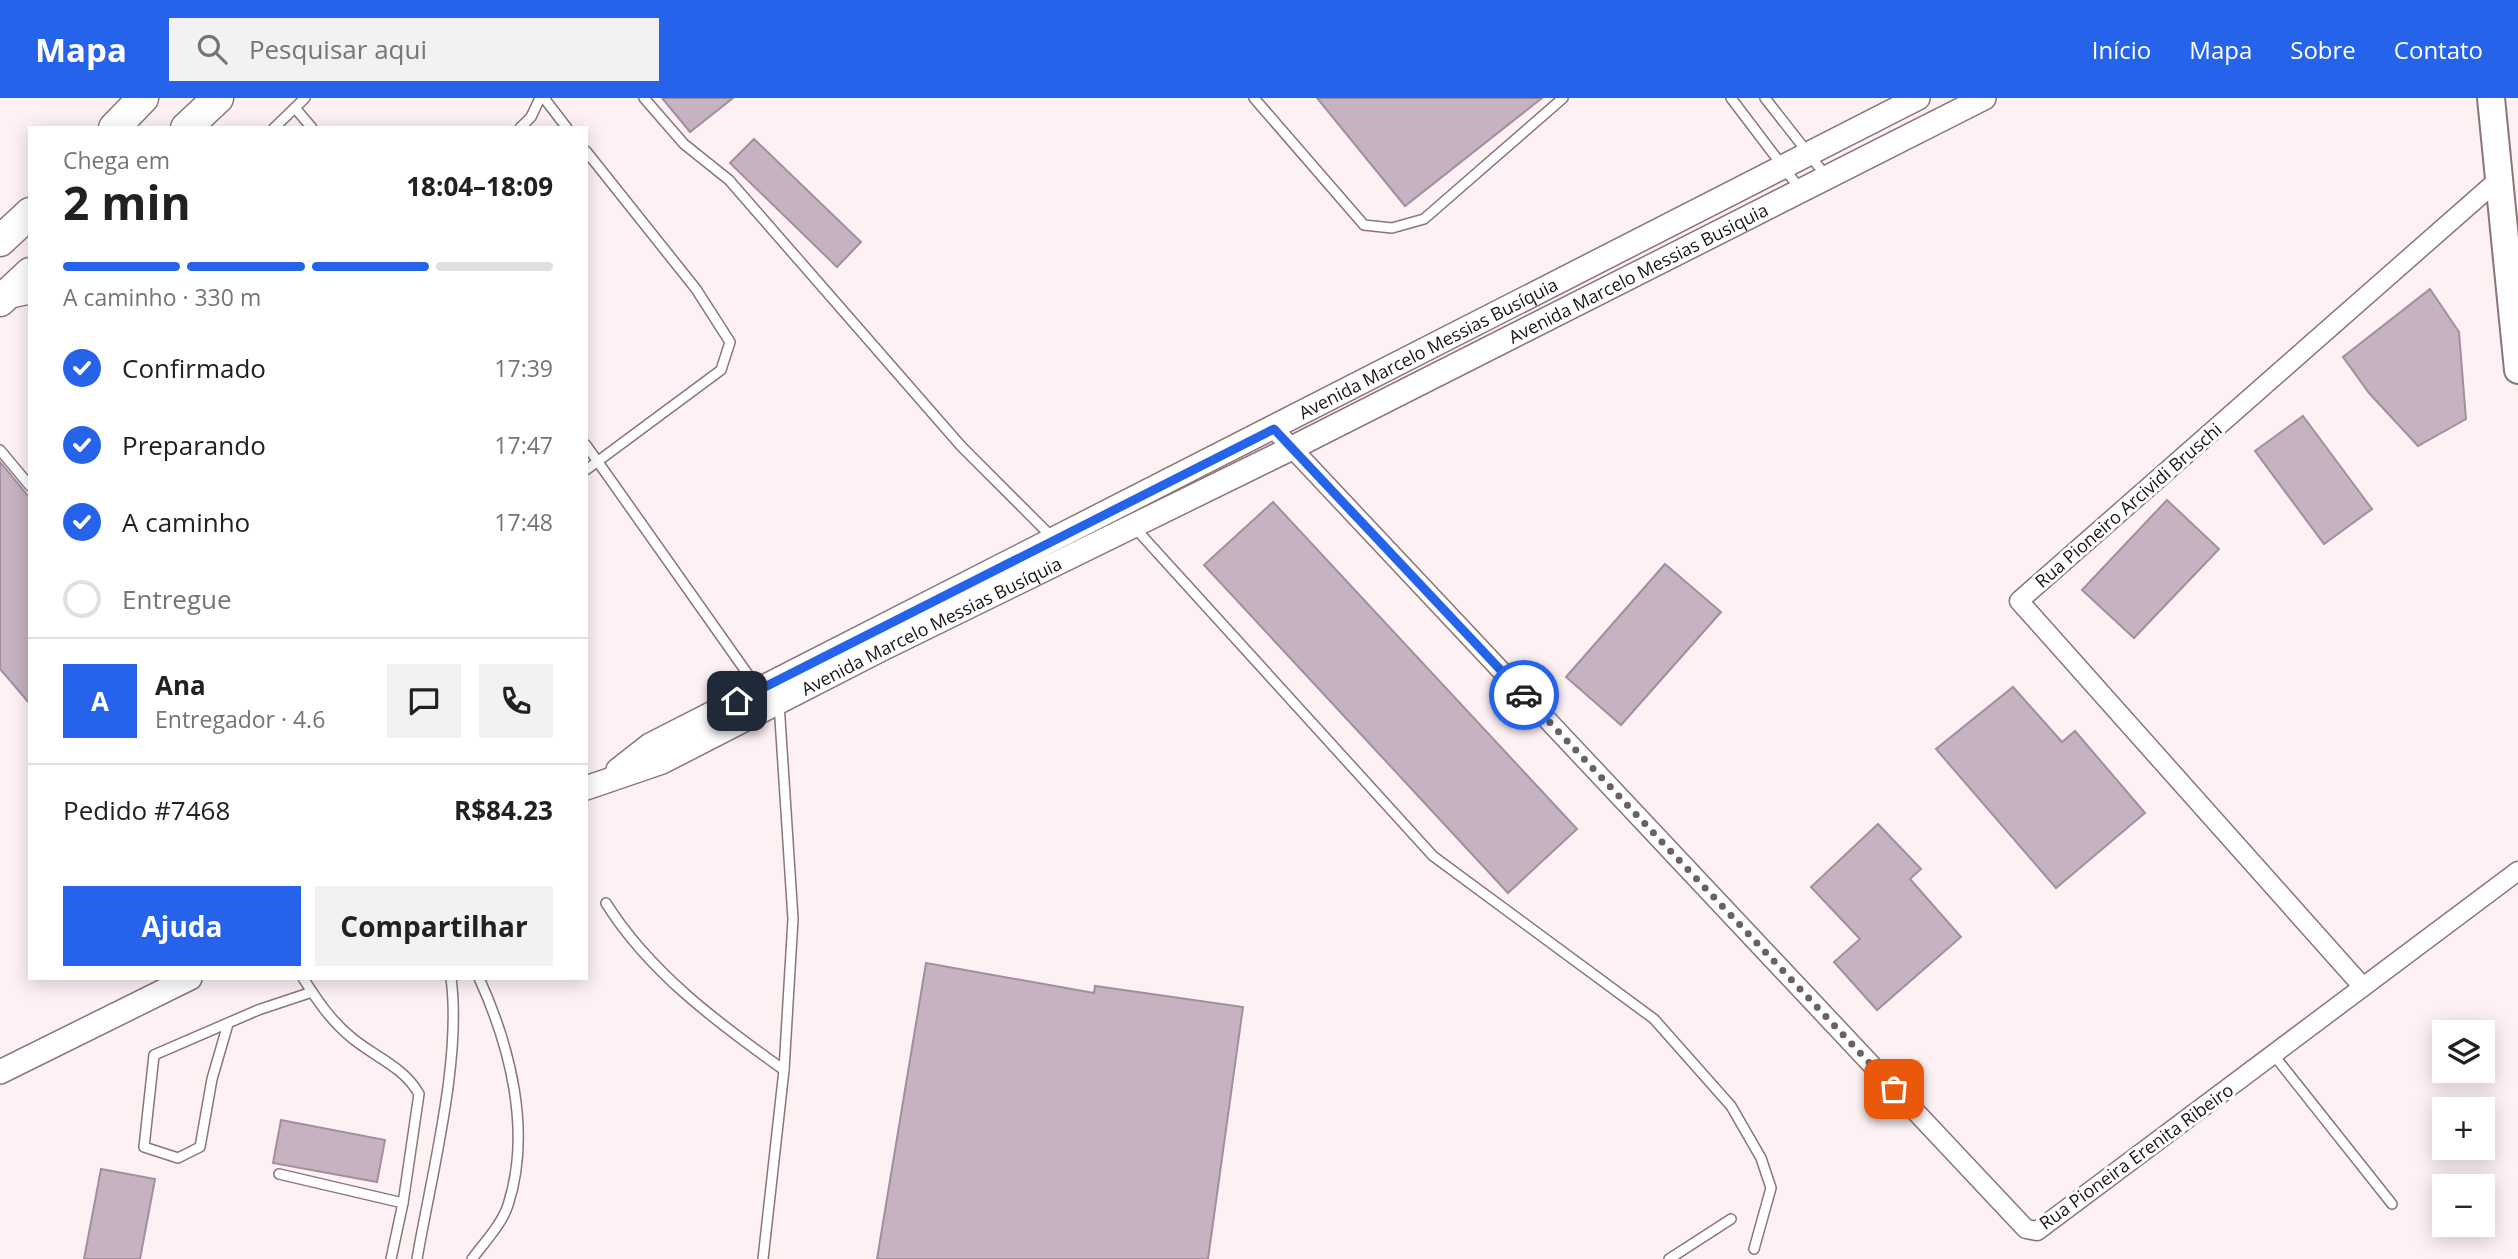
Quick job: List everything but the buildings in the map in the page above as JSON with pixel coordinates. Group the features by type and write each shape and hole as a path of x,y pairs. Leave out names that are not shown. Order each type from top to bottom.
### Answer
{"highway":[{"path":"116,126 143,98"},
{"path":"188,126 218,98"},
{"path":"0,241 28,215"},
{"path":"0,301 28,275"}],"main road":[{"path":"2491,98 2518,370"}],"street":[{"name":"Avenida Marcelo Messias Busíquia","path":"595,784 650,745 769,696 875,641 1055,540 1918,98"},
{"name":"Avenida Marcelo Messias Busiquia","path":"1292,448 1984,98"},
{"name":"Rua Pioneiro Arcividi Bruschi","path":"2363,987 2019,601 2499,179"},
{"name":"Rua Pioneira Erenita Ribeiro","path":"1274,429 2026,1229 2037,1231 2518,871"},
{"name":"Avenida Marcelo Messias Busíquia","path":"875,641 1070,558 1292,448"},
{"path":"0,1072 186,980"}],"lane":[{"path":"284,124 305,98"},
{"path":"522,126 542,98 565,126"},
{"path":"644,98 684,144 729,180 961,446 1070,558"},
{"path":"1254,98 1364,225 1392,228 1424,219 1563,98"},
{"path":"1731,98 1801,191"},
{"path":"1765,98 1828,177"},
{"path":"295,108 311,126"},
{"path":"588,154 696,289 730,342 721,370 588,468"},
{"path":"0,306 28,299"},
{"path":"588,447 769,696 793,919 784,1070 763,1259"},
{"path":"0,450 28,484"},
{"path":"1135,527 1433,856 1654,1019 1731,1106 1760,1158 1771,1188 1754,1249"},
{"path":"606,903 627,936 698,1004 784,1070"},
{"path":"304,980 328,1015 352,1038 411,1079 419,1094 403,1203 391,1259"},
{"path":"417,1259 451,1051 455,1010 451,980"},
{"path":"472,1259 508,1206 518,1147 512,1079 499,1023 480,980"},
{"path":"228,1024 212,1079 200,1147 178,1158 144,1147 154,1055 228,1024 312,992"},
{"path":"2273,1054 2392,1204"},
{"path":"279,1174 403,1203"},
{"path":"1669,1259 1731,1219"}],"way so far":[{"path":"1524,695 1894,1089"}],"route":[{"path":"737,701 1274,429 1524,695"}]}
